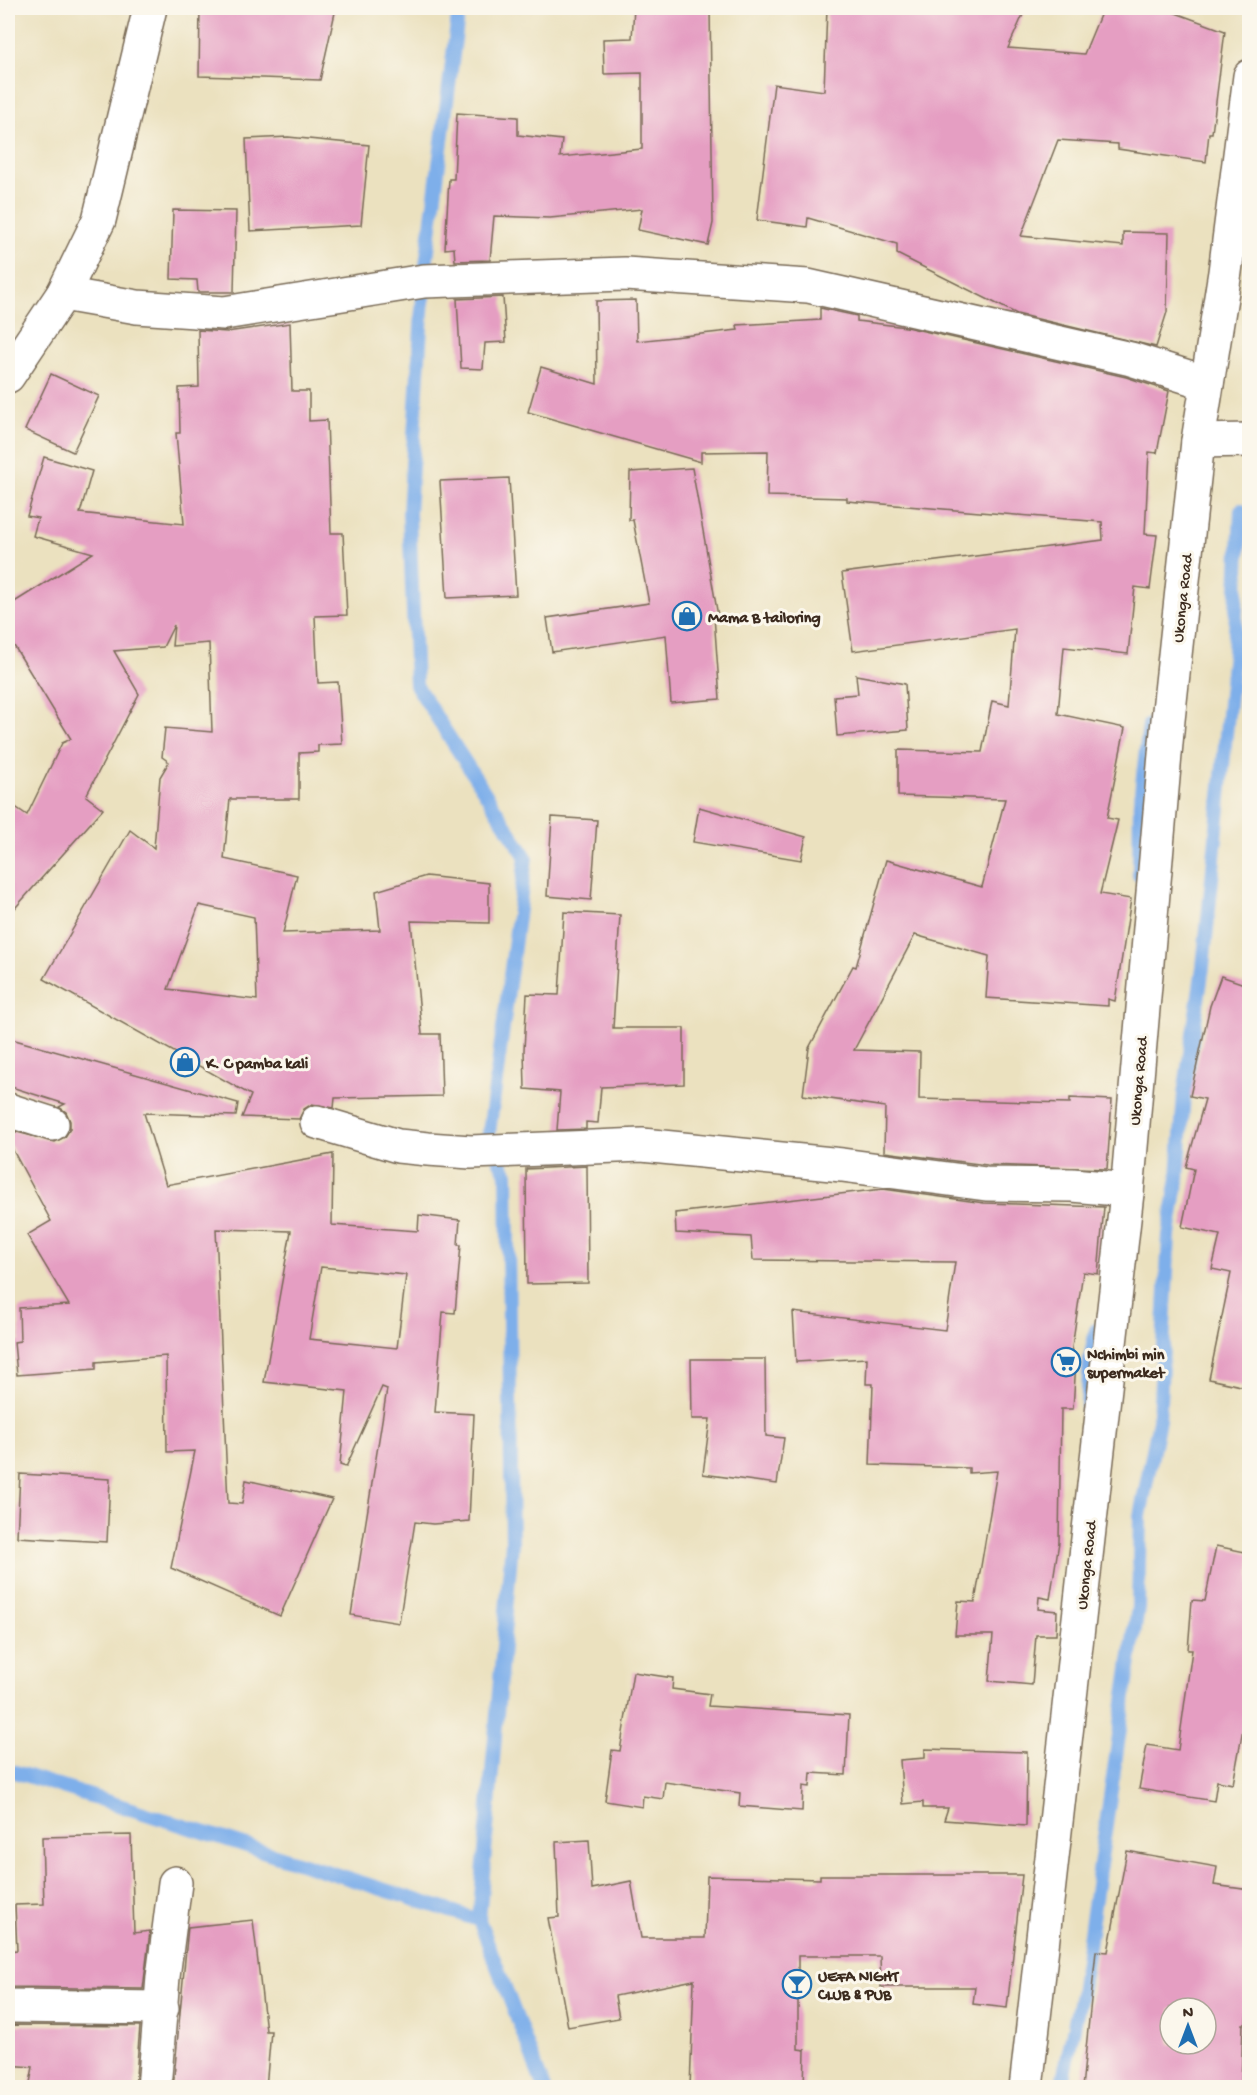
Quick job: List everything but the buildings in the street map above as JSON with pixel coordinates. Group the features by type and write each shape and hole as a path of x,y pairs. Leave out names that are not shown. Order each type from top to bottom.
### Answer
{"street":[{"path":"8,376 63,294 99,220 150,8"},
{"name":"Ukonga Road","path":"1026,2088 1127,1193 1168,720 1198,441 1225,272 1250,76"},
{"path":"63,294 137,307 224,313 424,281 625,274 808,286 1131,360 1207,383"},
{"path":"1198,441 1250,440"},
{"path":"8,1110 52,1124"},
{"path":"317,1122 398,1146 428,1149 471,1152 642,1145 865,1168 986,1184 1072,1185 1117,1189 1127,1193"},
{"path":"154,2088 163,1977 175,1883"},
{"path":"8,2006 162,2008"}],"waterway":[{"path":"459,8 424,281 409,513 416,685 526,857 488,1140 507,1174 512,1543 479,1920 544,2088"},
{"path":"1061,2088 1081,1994 1138,1607 1140,1516 1159,1420 1169,1235 1178,1177 1184,1094 1203,967 1212,879 1234,652 1241,510"},
{"path":"1139,875 1140,801 1149,725"},
{"path":"1087,1409 1090,1360 1096,1330"},
{"path":"8,1772 15,1772 479,1920"}],"place":[{"name":"Mama B tailoring","path":"687,616"},
{"name":"K. C pamba kali","path":"185,1062"},
{"name":"Nchimbi min supermaket","path":"1066,1362"},
{"name":"UEFA NIGHT CLUB & PUB","path":"797,1984"}]}
